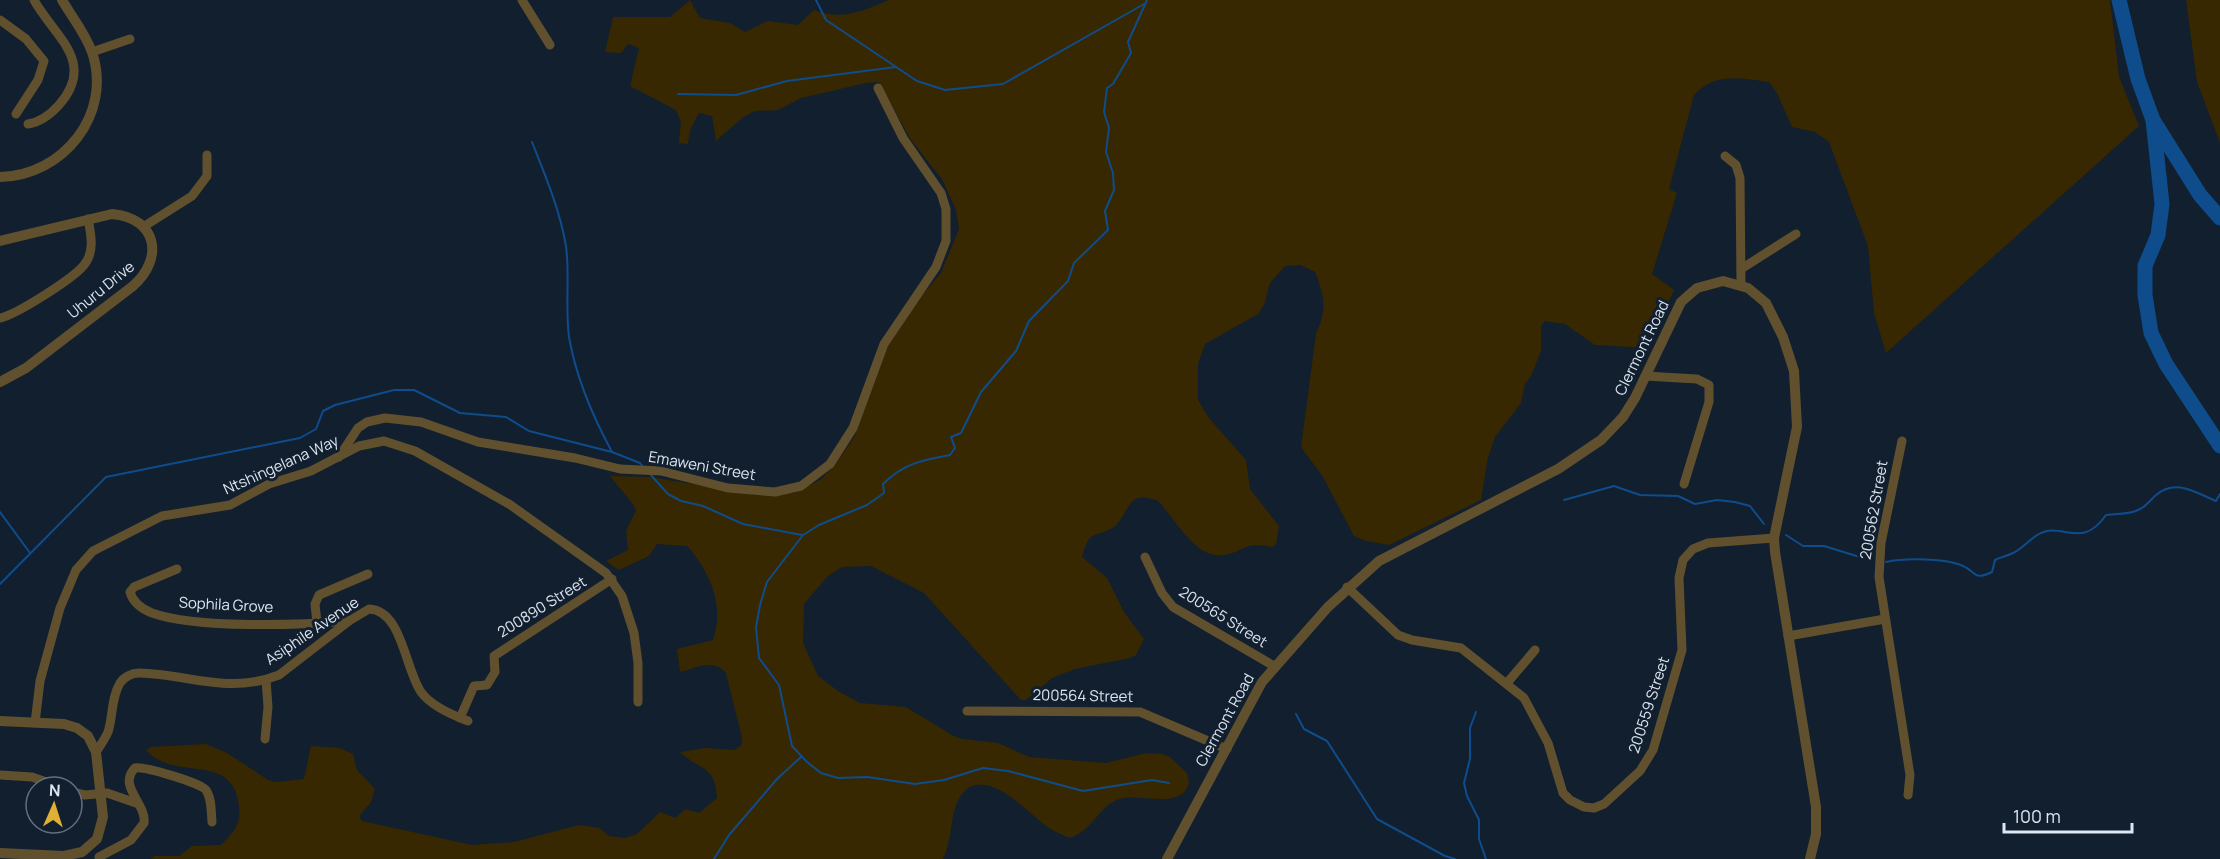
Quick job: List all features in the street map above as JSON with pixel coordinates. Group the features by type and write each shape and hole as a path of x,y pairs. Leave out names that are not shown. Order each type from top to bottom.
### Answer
{"street":[{"path":"28,124 36,123 50,115 62,101 70,90 74,62 68,46 34,0"},
{"path":"0,177 32,173 60,156 77,138 89,119 95,99 97,76 92,52 62,0"},
{"path":"522,0 550,45"},
{"path":"0,20 26,39 44,61 38,80 16,114"},
{"path":"92,52 130,39"},
{"name":"Emaweni Street","path":"339,457 358,428 367,422 385,418 421,422 478,442 575,458 599,466 654,470 728,488 785,491 801,486 822,471 854,429 884,344 936,267 946,241 946,209 941,194 903,138 878,88"},
{"path":"0,241 88,219 121,215 143,227 192,196 207,176 207,155"},
{"path":"1725,156 1736,165 1740,178 1741,284 1755,292 1766,303 1783,337 1794,371 1797,427 1774,538 1816,807 1816,834 1810,859"},
{"path":"0,318 25,308 84,265 92,246 88,219"},
{"name":"Uhuru Drive","path":"0,381 26,368 143,277 150,265 153,248 143,227"},
{"path":"1741,269 1796,234"},
{"name":"Clermont Road","path":"1167,859 1251,700 1274,666 1347,587 1379,561 1397,550 1558,469 1592,447 1623,417 1677,307 1685,297 1709,283 1723,281 1741,284"},
{"path":"1645,376 1697,379 1709,385 1709,402 1684,484"},
{"name":"Ntshingelana Way","path":"35,723 40,681 60,608 76,570 93,551 162,516 230,505 269,484 311,471 372,442 384,441 415,451 525,514 612,579 622,596 634,633 638,663 638,702"},
{"name":"200562 Street","path":"1902,441 1879,561 1885,620 1910,776 1908,795"},
{"name":"200559 Street","path":"1347,587 1398,635 1412,640 1461,648 1524,698 1548,743 1563,793 1570,800 1584,807 1594,808 1604,804 1646,765 1653,750 1682,650 1679,578 1683,560 1693,549 1708,543 1774,538"},
{"name":"200565 Street","path":"1145,557 1161,593 1173,607 1274,666"},
{"name":"Sophila Grove","path":"177,569 137,584 130,592 134,601 153,613 207,622 349,621"},
{"path":"316,623 315,604 319,595 368,574"},
{"name":"200890 Street","path":"464,719 474,686 488,685 494,677 494,656 612,579"},
{"name":"Asiphile Avenue","path":"96,752 107,734 120,683 131,674 155,674 200,682 240,683 266,680 279,675 349,621 369,609 382,611 393,623 421,693 448,712 464,719"},
{"path":"1788,636 1885,620"},
{"path":"1507,684 1535,650"},
{"path":"266,680 268,707 266,739"},
{"name":"200564 Street","path":"967,711 1140,712 1227,749"},
{"path":"0,721 72,726 88,736 96,752 103,824 97,839 82,852 64,856 0,853"},
{"path":"90,846 100,858 137,835 145,818 136,802 130,783 131,772 135,768 145,767 202,786 209,797 212,822"},
{"path":"0,776 24,777"},
{"path":"84,795 100,794 136,802"}],"shaded area":[{"path":"690,0 700,18 730,23 745,32 768,21 798,25 814,10 843,15 889,0 2110,0 2119,77 2139,126 1886,353 1874,313 1868,246 1829,142 1815,132 1792,127 1777,93 1769,82 1729,78 1710,83 1694,95 1669,189 1677,193 1652,274 1674,290 1648,348 1595,345 1565,324 1545,321 1541,326 1541,351 1531,376 1525,384 1521,403 1495,437 1488,457 1481,500 1389,545 1366,541 1354,536 1323,477 1301,447 1316,334 1322,317 1323,303 1315,272 1301,265 1285,266 1270,283 1264,305 1258,314 1205,344 1198,364 1198,400 1209,418 1246,460 1250,489 1279,526 1276,544 1272,547 1249,546 1230,554 1213,554 1194,544 1157,500 1142,498 1134,500 1114,527 1090,538 1082,557 1107,578 1124,612 1144,639 1136,655 1075,669 1052,678 1026,700 1021,700 924,593 871,566 842,567 828,576 804,604 803,643 818,676 838,691 860,703 906,707 952,735 962,739 998,743 1029,757 1106,763 1146,753 1162,754 1170,757 1187,773 1189,783 1184,792 1177,797 1117,800 1105,808 1085,829 1070,838 1049,828 1006,794 994,787 981,785 970,787 960,797 954,812 943,859 151,859 154,856 179,856 192,846 221,845 236,828 239,806 234,789 226,778 214,772 172,765 158,760 146,750 151,747 206,744 227,753 268,780 276,782 304,779 311,746 340,748 353,754 357,770 375,789 371,802 359,816 362,821 472,845 514,842 579,825 599,828 609,836 625,838 637,834 660,812 675,818 686,809 699,813 717,798 716,787 710,774 680,752 705,748 735,750 741,745 742,738 726,673 721,668 710,665 680,672 677,649 713,640 717,615 713,590 702,567 687,546 657,544 649,556 619,570 606,561 628,550 626,531 636,511 610,476 650,477 753,494 794,493 820,480 834,466 855,436 874,376 893,336 914,304 941,273 959,229 956,210 942,179 911,140 879,82 801,98 778,110 755,111 742,118 716,141 712,116 699,113 690,130 688,144 679,143 681,122 676,110 630,86 639,48 628,44 621,53 605,52 613,17 670,17"},
{"path":"2186,0 2220,0 2220,143 2197,82"}],"waterway":[{"path":"816,0 826,20 917,81 945,90 1003,84 1144,4"},
{"path":"1147,0 1128,42 1131,53 1113,84 1107,88 1104,112 1109,128 1106,152 1113,173 1114,190 1105,211 1108,230 1074,263 1068,281 1029,321 1016,351 981,392 961,433 951,437 955,448 950,455 906,467 883,484 884,493 867,505 819,525 803,535 767,582 756,627 759,658 779,685 792,746 821,773 838,778 867,777 915,784 944,780 983,768 1008,771 1083,791 1152,780 1169,783"},
{"path":"2119,0 2138,79 2153,120 2200,195 2220,218"},
{"path":"678,94 736,95 787,81 896,67"},
{"path":"2153,120 2162,204 2158,235 2145,266 2145,295 2151,333 2166,364 2220,446"},
{"path":"532,142 556,206 566,246 568,326 576,367 591,410 612,452"},
{"path":"0,584 106,477 300,438 316,429 323,411 335,405 394,390 414,390 460,413 506,417 529,431 612,452 640,463 644,468"},
{"path":"650,474 668,494 681,501 703,506 743,524 802,535"},
{"path":"1564,500 1614,486 1640,495 1678,496 1695,504 1717,500 1735,502 1750,506 1764,524"},
{"path":"1886,562 1914,559 1946,561 1956,563 1981,576 1992,572 1995,560 2011,554 2039,534 2047,531 2072,533 2088,531 2097,526 2106,515 2134,512 2164,490 2178,487 2216,501 2220,494"},
{"path":"0,512 30,553"},
{"path":"1786,535 1803,546 1824,546 1863,558"},
{"path":"1476,712 1470,728 1470,759 1464,783 1467,796 1479,820 1479,839 1486,859"},
{"path":"1296,714 1304,729 1327,741 1377,819 1445,856 1455,859"},
{"path":"714,859 729,835 777,779 801,757"}]}
